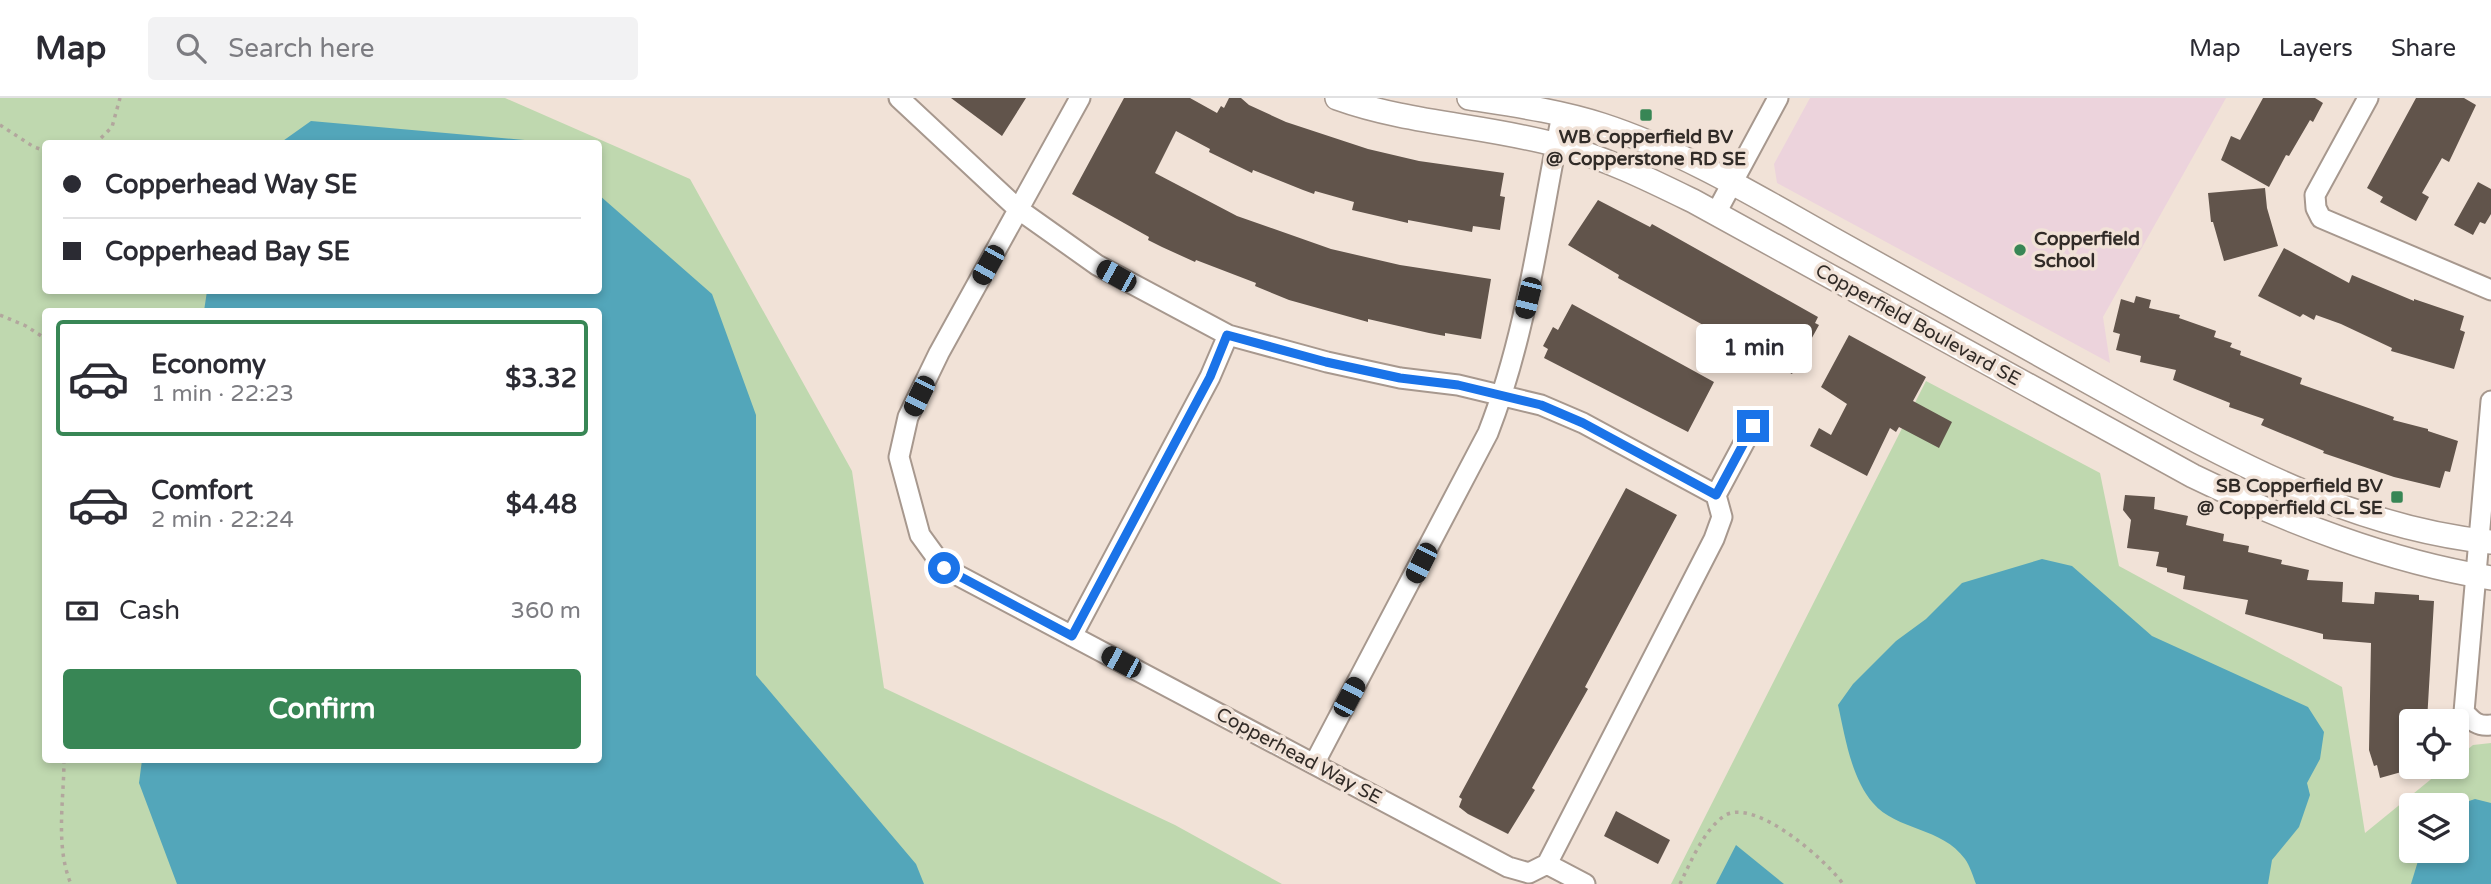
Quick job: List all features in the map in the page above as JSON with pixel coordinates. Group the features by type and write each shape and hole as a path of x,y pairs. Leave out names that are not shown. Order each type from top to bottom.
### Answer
{"street":[{"path":"899,98 1018,209 1097,265 1227,335 1326,362 1400,378 1458,385 1541,405 1583,423 1716,495"},
{"name":"Copperhead Way SE","path":"1080,98 939,353 913,407 900,457 920,535 944,568 1508,867 1529,873 1547,863"},
{"name":"Copperfield Boulevard SE","path":"1337,98 1392,114 1556,144 1613,163 1716,213 2193,476 2253,505 2360,545 2484,577"},
{"name":"Copperfield Boulevard SE","path":"1469,98 1562,115 1643,140 1732,183 2211,450 2331,502 2416,528 2485,541"},
{"path":"1716,213 1778,98"},
{"path":"2368,98 2315,195 2316,208 2321,218 2491,290"},
{"path":"1314,764 1488,433 1502,397 1528,298 1562,115"},
{"path":"1072,636 1210,377 1227,335"},
{"path":"2491,401 2484,577 2464,712 2472,721 2483,727 2491,725"},
{"path":"1585,884 1547,863 1714,539 1722,517 1716,495 1753,426"}],"path":[{"path":"99,140 112,127 120,98"},
{"path":"0,125 42,150"},
{"path":"0,315 42,336"},
{"path":"64,763 62,839 64,861 71,884"},
{"path":"1680,884 1711,830 1724,817 1739,813 1751,813 1792,837 1834,871 1843,884"}],"shaded area":[{"name":"Copperfield School","path":"1810,98 2226,98 2103,317 2110,363 1777,183 1774,164"}],"green space":[{"path":"0,98 505,98 601,140 42,140 42,294 602,294 602,140 690,179 852,471 884,688 1175,825 1282,884 0,884"},
{"path":"1926,381 2100,473 2119,566 2342,687 2365,833 2399,805 2399,863 2469,863 2469,793 2414,793 2431,779 2469,779 2469,748 2473,745 2491,743 2491,884 1671,884"}],"water":[{"path":"311,121 525,140 284,140"},
{"path":"602,198 712,294 756,415 756,675 916,864 924,884 177,884 139,783 142,763 602,763 602,308 204,308 207,294 602,294"},
{"path":"2042,559 2072,566 2152,636 2308,707 2324,732 2320,759 2307,783 2310,795 2299,827 2272,860 2268,884 1976,884 1967,862 1955,849 1932,835 1894,819 1883,812 1865,793 1850,756 1838,705 1853,684 1896,641 1926,619 1962,583"},
{"path":"2475,799 2491,803 2491,884 2411,884 2417,863 2469,863 2469,801"},
{"path":"1736,845 1784,884 1716,884"}],"building":[{"path":"951,98 1026,98 1002,136"},
{"path":"1124,98 1190,98 1217,113 1221,106 1224,108 1229,98 1241,98 1249,105 1286,122 1368,149 1419,161 1504,173 1500,196 1505,197 1500,230 1473,226 1472,232 1408,220 1408,223 1352,210 1354,202 1315,191 1314,194 1253,170 1252,173 1209,152 1210,149 1176,131 1155,173 1237,216 1331,249 1400,265 1491,279 1481,339 1445,333 1445,336 1368,319 1368,322 1289,300 1255,286 1256,283 1196,260 1195,262 1162,247 1072,194"},
{"path":"2263,98 2315,98 2323,103 2289,156 2286,155 2269,187 2221,160 2231,136 2240,140"},
{"path":"2416,98 2464,98 2476,105 2449,162 2442,158 2422,193 2429,197 2416,221 2380,202 2383,197 2367,188"},
{"path":"2478,182 2491,189 2491,214 2485,224 2480,222 2473,235 2454,225"},
{"path":"2265,188 2267,208 2278,246 2224,261 2211,222 2208,193"},
{"path":"1598,200 1650,227 1652,224 1818,317 1815,323 1819,325 1792,374 1618,278 1619,275 1568,245"},
{"path":"2284,248 2349,283 2352,275 2414,301 2464,316 2460,330 2465,332 2454,369 2391,351 2392,348 2341,324 2316,315 2314,320 2303,314 2300,317 2258,296"},
{"path":"2136,296 2151,300 2149,308 2180,315 2179,318 2216,331 2214,337 2232,343 2230,347 2241,351 2240,355 2302,378 2300,384 2394,417 2393,420 2428,429 2458,441 2450,472 2445,471 2440,488 2394,477 2323,453 2324,451 2261,425 2264,419 2229,407 2230,403 2173,380 2176,370 2140,362 2141,356 2116,350 2120,334 2113,332 2121,299 2134,303"},
{"path":"1572,304 1714,382 1688,432 1544,358 1548,349 1543,346 1553,327 1558,330"},
{"path":"1849,335 1926,377 1913,401 1952,422 1939,448 1899,427 1896,432 1890,428 1867,476 1810,446 1819,428 1831,435 1847,404 1821,387"},
{"path":"1626,488 1677,515 1585,687 1588,689 1532,788 1535,790 1508,834 1468,814 1459,807 1462,799 1459,797"},
{"path":"2125,495 2155,497 2154,509 2188,516 2186,525 2224,534 2223,541 2249,546 2248,552 2282,560 2281,564 2309,570 2307,580 2343,582 2342,602 2374,604 2375,592 2419,595 2419,600 2434,601 2428,709 2399,709 2399,773 2380,778 2369,750 2371,643 2323,639 2323,634 2245,614 2248,600 2183,589 2185,576 2156,566 2159,552 2127,548 2131,520 2123,510"},
{"path":"1616,811 1670,840 1658,864 1604,836"}],"place":[{"name":"WB Copperfield BV @ Copperstone RD SE","path":"1646,115"},
{"name":"Copperfield School","path":"2020,250"},
{"name":"SB Copperfield BV @ Copperfield CL SE","path":"2397,497"}],"route":[{"path":"944,568 1072,636 1210,377 1227,335 1326,362 1400,378 1458,385 1541,405 1583,423 1716,495 1753,426"}]}
